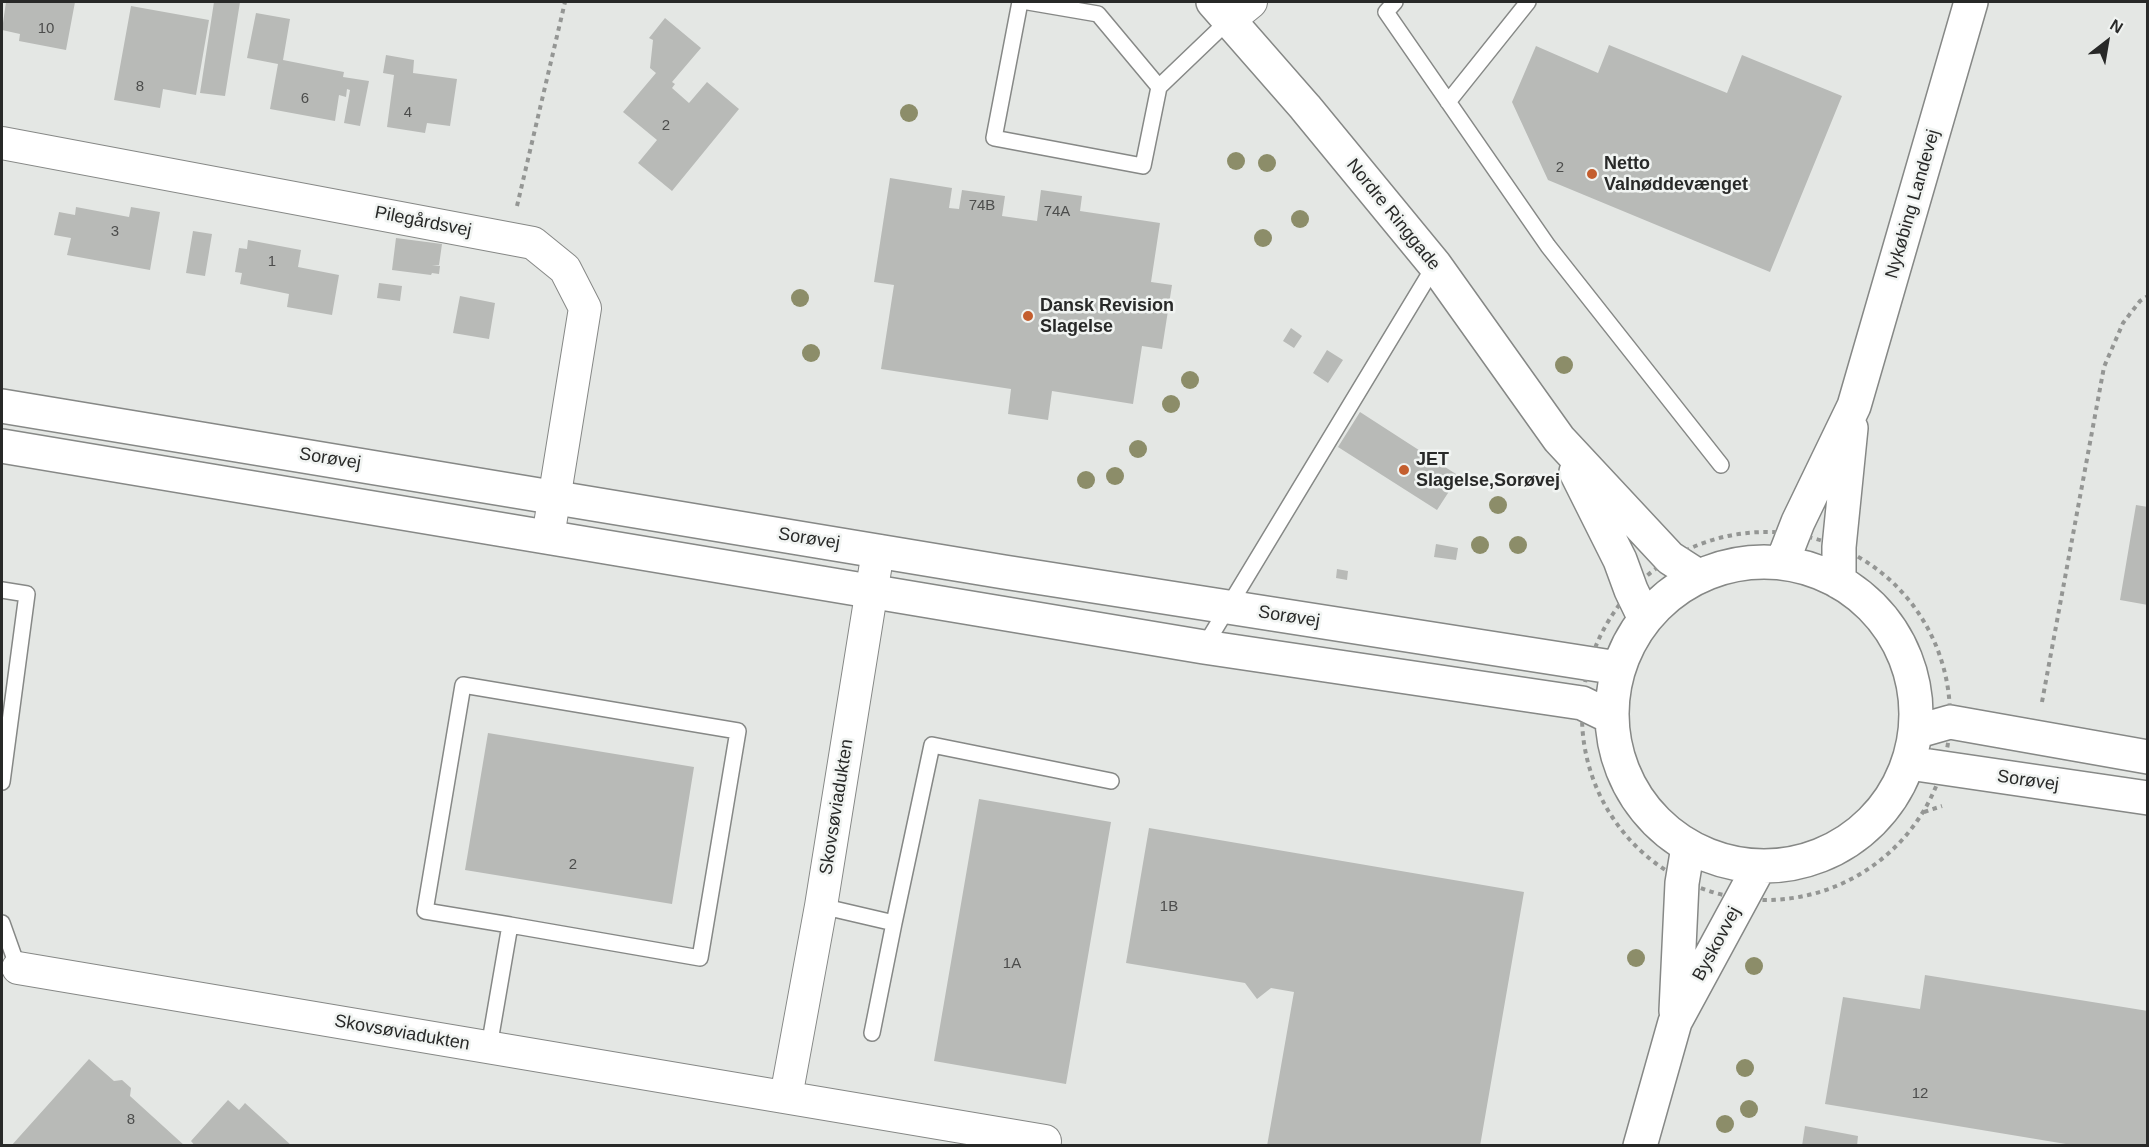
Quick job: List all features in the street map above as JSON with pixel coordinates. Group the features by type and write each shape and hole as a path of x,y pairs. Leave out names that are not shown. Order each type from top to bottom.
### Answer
{"street":[{"name":"Nykøbing Landevej","path":"1787,548 1854,406 1971,2"},
{"name":"Nordre Ringgade","path":"1231,8 1305,107 1435,265 1559,439 1671,558 1698,576"},
{"name":"Pilegårdsvej","path":"2,143 533,243 565,269 585,308 548,537"},
{"name":"Sorøvej","path":"2,406 1227,608 1603,666"},
{"name":"Nykøbing Landevej","path":"1839,582 1839,547 1854,406"},
{"name":"Nordre Ringgade","path":"1559,439 1620,561 1637,604"},
{"path":"2,446 1204,647 1582,703 1611,717"},
{"path":"1787,548 1811,569 1839,582 1868,603 1891,630 1907,662 1915,696 1916,732 1909,763 1892,798 1866,828 1835,849 1798,864 1759,867 1722,861 1688,847 1656,823 1632,792 1617,756 1603,666 1629,642 1637,604 1669,595 1698,576 1753,562 1787,548"},
{"name":"Skovsøviadukten","path":"786,1097 878,551"},
{"path":"1916,732 1950,722 2148,757"},
{"name":"Sorøvej","path":"1909,763 2148,798"},
{"name":"Byskovvej","path":"1675,1022 1683,883 1688,847"},
{"name":"Byskovvej","path":"1640,1146 1675,1022 1759,867"},
{"name":"Skovsøviadukten","path":"18,968 1045,1141 1044,1146"}],"lane":[{"path":"1020,2 994,138 1143,166 1159,87 1231,8"},
{"path":"1028,2 1098,14 1159,87"},
{"path":"1395,2 1386,12 1548,246 1721,465"},
{"path":"1448,102 1528,2"},
{"path":"1204,647 1435,265"},
{"path":"2,590 27,594 2,782"},
{"path":"463,685 738,731 699,958 510,925 425,911 463,685"},
{"path":"872,1033 932,745 1112,781"},
{"path":"820,906 894,923"},
{"path":"2,923 18,968"},
{"path":"489,1047 510,925"}],"path":[{"path":"509,238 566,2"},
{"path":"2042,703 2104,367 2123,323 2140,301 2148,296"},
{"path":"1762,532 1787,548 1818,539 1839,547 1880,572 1911,603 1935,642 1947,684 1950,722 1943,769 1923,812 1897,846 1864,872 1826,890 1785,899 1741,898 1683,883 1640,850 1613,819 1594,783 1584,744 1582,703 1603,666 1605,625 1637,604 1649,573 1671,558 1700,544 1730,535 1762,532"}],"building":[{"path":"6,2 75,2 66,50 19,41 20,34 2,30"},
{"path":"214,2 240,2 225,96 200,93"},
{"path":"131,6 209,20 196,95 163,89 160,108 114,100"},
{"path":"256,13 290,19 283,60 344,72 343,77 369,81 360,126 344,123 350,90 347,89 346,97 339,95 335,121 270,109 278,64 247,58"},
{"path":"665,18 701,48 672,82 675,84 672,88 689,103 707,82 739,109 672,191 638,163 657,140 623,112 656,73 650,68 653,40 649,38"},
{"path":"1609,45 1727,93 1742,55 1842,96 1770,272 1548,180 1512,102 1536,46 1598,73"},
{"path":"386,55 414,60 413,73 457,79 450,126 427,123 425,133 387,127 394,75 383,73"},
{"name":"Dansk Revision Slagelse","path":"890,178 952,188 949,208 959,209 962,190 1005,196 1002,216 1037,221 1041,190 1082,196 1080,211 1160,223 1151,282 1172,285 1162,349 1142,346 1133,404 1052,391 1048,420 1008,414 1011,389 881,369 894,285 874,282"},
{"path":"76,207 129,217 131,207 160,212 150,270 67,255 71,238 54,235 59,212 75,215"},
{"path":"193,231 212,234 205,276 186,273"},
{"path":"396,238 442,244 439,265 432,265 440,266 439,274 392,270"},
{"path":"248,240 301,250 298,267 339,275 332,315 287,307 289,294 240,284 242,273 235,272 239,248 247,249"},
{"path":"379,283 402,286 400,301 377,298"},
{"path":"460,296 495,303 489,339 453,333"},
{"path":"1291,328 1302,336 1294,348 1283,341"},
{"path":"1327,350 1343,360 1328,383 1313,373"},
{"path":"1360,412 1459,476 1437,510 1338,447"},
{"path":"2136,505 2148,507 2148,605 2120,600"},
{"path":"1436,544 1458,548 1456,560 1434,557"},
{"path":"1337,569 1348,571 1347,580 1336,578"},
{"path":"488,733 694,767 672,904 465,870"},
{"path":"979,799 1111,822 1066,1084 934,1061"},
{"path":"1149,828 1524,892 1480,1146 1267,1146 1294,992 1271,988 1257,999 1245,983 1126,963"},
{"path":"1925,975 2148,1011 2148,1146 2078,1146 1825,1104 1843,997 1920,1009"},
{"path":"89,1059 114,1081 122,1080 131,1088 130,1096 185,1146 11,1146"},
{"path":"228,1100 239,1110 245,1103 292,1146 195,1146 191,1141"},
{"path":"1805,1126 1858,1136 1857,1146 1802,1146"}],"place":[{"name":"Netto Valnøddevænget","path":"1592,174"},
{"name":"Dansk Revision Slagelse","path":"1028,316"},
{"name":"JET Slagelse,Sorøvej","path":"1404,470"}]}
